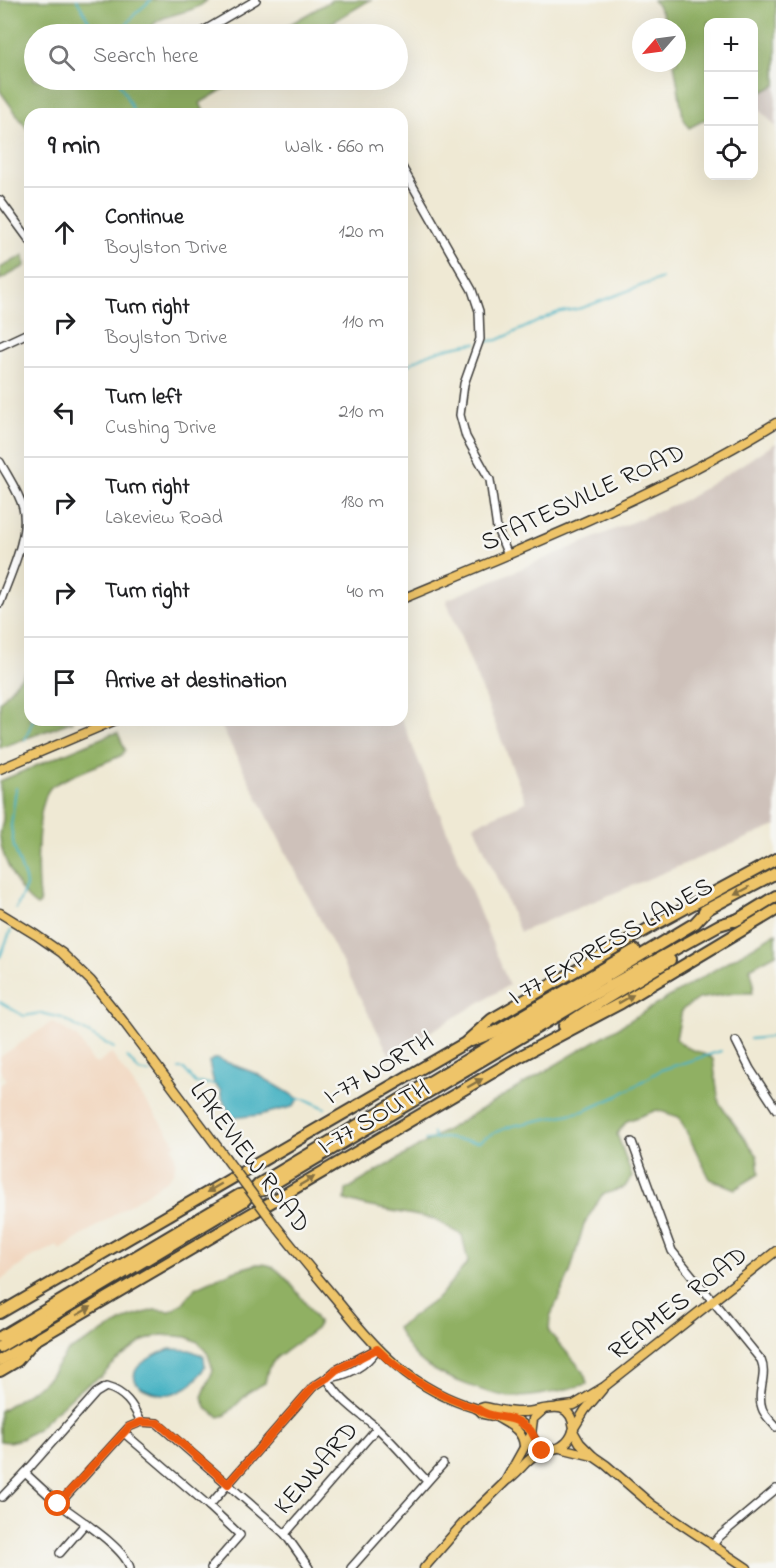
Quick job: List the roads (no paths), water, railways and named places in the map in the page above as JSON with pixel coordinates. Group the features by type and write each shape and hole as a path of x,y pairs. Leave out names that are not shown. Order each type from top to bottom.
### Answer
{"highway":[{"name":"I-77 NORTH","path":"0,1313 465,1043 492,1018 649,928 776,859"},
{"name":"I 77 EXPRESS LANES","path":"465,1043 497,1031 708,909 776,873"},
{"name":"I 77 EXPRESS LANES","path":"519,1057 599,1003 776,896"},
{"path":"0,1337 226,1208 244,1201 251,1193 263,1190 277,1178 694,923 708,909"},
{"name":"I-77 SOUTH","path":"0,1371 17,1361 34,1341 519,1057 621,1003 776,910"},
{"path":"277,1178 590,996 719,925 739,919"},
{"path":"0,1347 226,1208"},
{"path":"0,1360 34,1341"}],"main road":[{"name":"STATESVILLE ROAD","path":"408,597 635,499 716,458 776,423"},
{"path":"0,770 102,726"},
{"name":"LAKEVIEW ROAD","path":"0,913 54,947 91,981 123,1020 273,1222 377,1349 399,1369 423,1385 483,1413 519,1421 531,1433"},
{"name":"REAMES ROAD","path":"558,1407 574,1405 604,1387 776,1251"},
{"name":"REAMES ROAD","path":"574,1430 585,1410 604,1387"},
{"name":"LAKEVIEW ROAD","path":"478,1409 484,1407 521,1413 544,1409"},
{"path":"506,1480 531,1433 533,1419 544,1409 558,1407 570,1416 580,1443 593,1456 651,1504 747,1568"},
{"path":"492,1415 514,1427 521,1434 524,1446"},
{"path":"424,1568 464,1522 526,1461 535,1454 568,1442 574,1430"},
{"path":"531,1433 539,1445 593,1456"}],"street":[{"path":"215,24 256,0"},
{"path":"408,178 472,290 479,311 480,339 464,384 460,415 466,437 490,480 497,529 508,555"},
{"path":"0,200 24,234"},
{"path":"0,346 24,335"},
{"path":"0,462 20,499 24,518 18,549 2,591 0,603"},
{"path":"736,1041 750,1069 776,1109"},
{"path":"632,1142 672,1251 761,1360 764,1372 760,1404 764,1413 776,1427"},
{"path":"209,1506 313,1387 327,1378 339,1377 364,1365 377,1349"},
{"path":"327,1378 345,1403 377,1428 427,1481"},
{"path":"2,1497 96,1393 106,1388 116,1390 125,1396 141,1422"},
{"path":"58,1504 129,1427 141,1422 158,1423 285,1534 309,1568"},
{"name":"KENNARD","path":"285,1534 377,1428"},
{"path":"124,1433 240,1535 211,1568"},
{"path":"351,1568 443,1464"},
{"path":"25,1473 58,1504 86,1523 125,1556 130,1568"},
{"path":"712,1546 776,1489"},
{"path":"60,1553 86,1523"}],"water":[{"path":"213,1059 257,1074 299,1099 292,1107 259,1115 232,1118 221,1096 221,1091 214,1084 209,1062"},
{"path":"170,1349 190,1350 204,1356 205,1366 198,1378 187,1387 170,1394 152,1392 141,1387 135,1378 137,1368 150,1358"}],"waterway":[{"path":"77,0 90,24"},
{"path":"127,24 151,0"},
{"path":"123,90 132,108"},
{"path":"482,342 498,340 556,313 582,308 662,278"},
{"path":"408,365 437,351 476,343"},
{"path":"25,740 31,726"},
{"path":"16,788 11,826 14,847 26,886 16,909"},
{"path":"0,957 11,930"},
{"path":"0,1002 24,1016 41,1013 62,1018 114,1048"},
{"path":"750,1039 776,1034"},
{"path":"425,1140 444,1138 478,1142 512,1126 584,1111 618,1096 661,1070 721,1051"},
{"path":"127,1057 139,1071 150,1073"},
{"path":"179,1069 184,1069 196,1083 214,1084"},
{"path":"296,1099 305,1099 325,1108"},
{"path":"433,1133 435,1139"}]}
